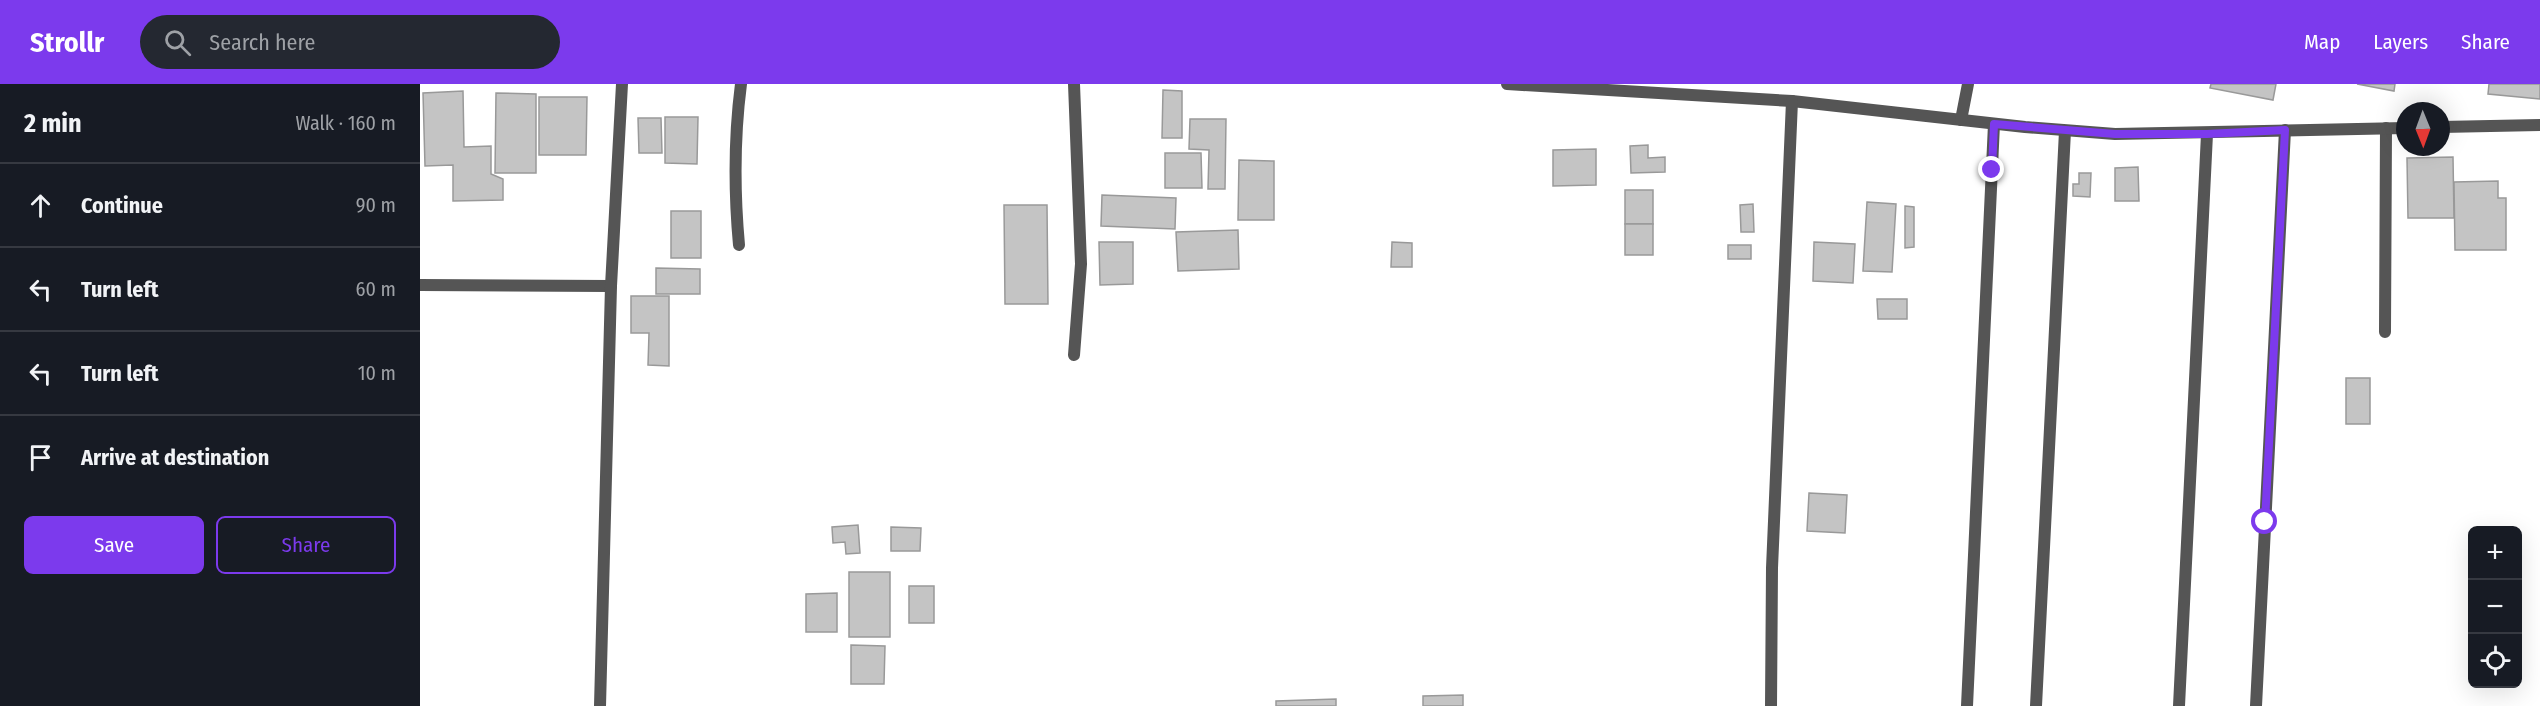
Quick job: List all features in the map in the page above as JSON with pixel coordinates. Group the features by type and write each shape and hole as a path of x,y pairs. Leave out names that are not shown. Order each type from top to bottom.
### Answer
{"street":[{"path":"600,706 611,286 622,84"},
{"path":"739,245 734,195 735,141 741,84"},
{"path":"1074,84 1081,264 1074,355"},
{"path":"1507,84 1792,101 1994,124 2115,134 2207,134 2396,128"},
{"path":"1961,120 1968,84"},
{"path":"1771,706 1772,568 1792,101"},
{"path":"1967,706 1994,124"},
{"path":"2450,127 2540,125"},
{"path":"2385,332 2386,128"},
{"path":"2256,706 2285,130"},
{"path":"2036,706 2065,131"},
{"path":"2179,706 2207,134"},
{"path":"420,285 611,286"}],"building":[{"path":"2211,84 2276,84 2273,100 2210,88"},
{"path":"2357,84 2395,84 2394,91"},
{"path":"2489,84 2540,84 2540,99 2488,94"},
{"path":"1163,90 1182,91 1182,138 1162,138"},
{"path":"463,91 464,147 491,146 491,174 503,179 503,200 453,201 453,165 425,166 423,93"},
{"path":"496,93 536,94 536,173 495,173"},
{"path":"539,97 587,97 586,155 539,155"},
{"path":"665,117 698,117 697,164 665,163"},
{"path":"638,118 661,118 662,153 639,153"},
{"path":"1190,119 1226,119 1225,189 1208,189 1209,150 1189,149"},
{"path":"1648,145 1648,158 1665,157 1665,172 1631,173 1630,146"},
{"path":"1596,149 1596,185 1553,186 1553,150"},
{"path":"1165,153 1201,153 1202,188 1165,188"},
{"path":"2453,157 2454,218 2408,218 2407,158"},
{"path":"1239,160 1274,161 1274,220 1238,220"},
{"path":"2138,167 2139,201 2115,201 2115,168"},
{"path":"2079,173 2091,173 2090,197 2073,196 2073,184 2079,184"},
{"path":"2498,181 2498,198 2506,198 2506,250 2455,250 2454,182"},
{"path":"1625,190 1653,190 1653,224 1625,224"},
{"path":"1102,195 1176,198 1175,229 1101,226"},
{"path":"1867,202 1896,204 1892,272 1863,271"},
{"path":"1753,204 1754,232 1741,232 1740,205"},
{"path":"1004,205 1047,205 1048,304 1005,304"},
{"path":"1905,206 1914,207 1914,247 1905,248"},
{"path":"671,211 701,211 701,258 671,258"},
{"path":"1625,224 1653,224 1653,255 1625,255"},
{"path":"1238,230 1239,269 1178,271 1176,232"},
{"path":"1099,242 1133,242 1133,284 1100,285"},
{"path":"1392,242 1412,243 1412,267 1391,267"},
{"path":"1814,242 1855,244 1853,283 1813,281"},
{"path":"1728,245 1751,245 1751,259 1728,259"},
{"path":"656,268 700,269 700,294 656,294"},
{"path":"631,296 669,296 669,366 648,365 649,333 631,333"},
{"path":"1877,299 1907,299 1907,319 1878,319"},
{"path":"2346,378 2370,378 2370,424 2346,424"},
{"path":"1809,493 1847,495 1845,533 1807,531"},
{"path":"858,525 860,553 846,554 845,542 833,543 832,527"},
{"path":"891,527 921,528 920,551 891,551"},
{"path":"849,572 890,572 890,637 849,637"},
{"path":"909,586 934,586 934,623 909,623"},
{"path":"837,593 837,632 806,632 806,594"},
{"path":"851,645 885,646 884,684 851,684"},
{"path":"1463,695 1463,706 1423,706 1423,696"},
{"path":"1336,699 1336,706 1276,706 1276,701"}],"route":[{"path":"1992,170 1994,124 2115,134 2207,134 2285,130 2265,522"}]}
